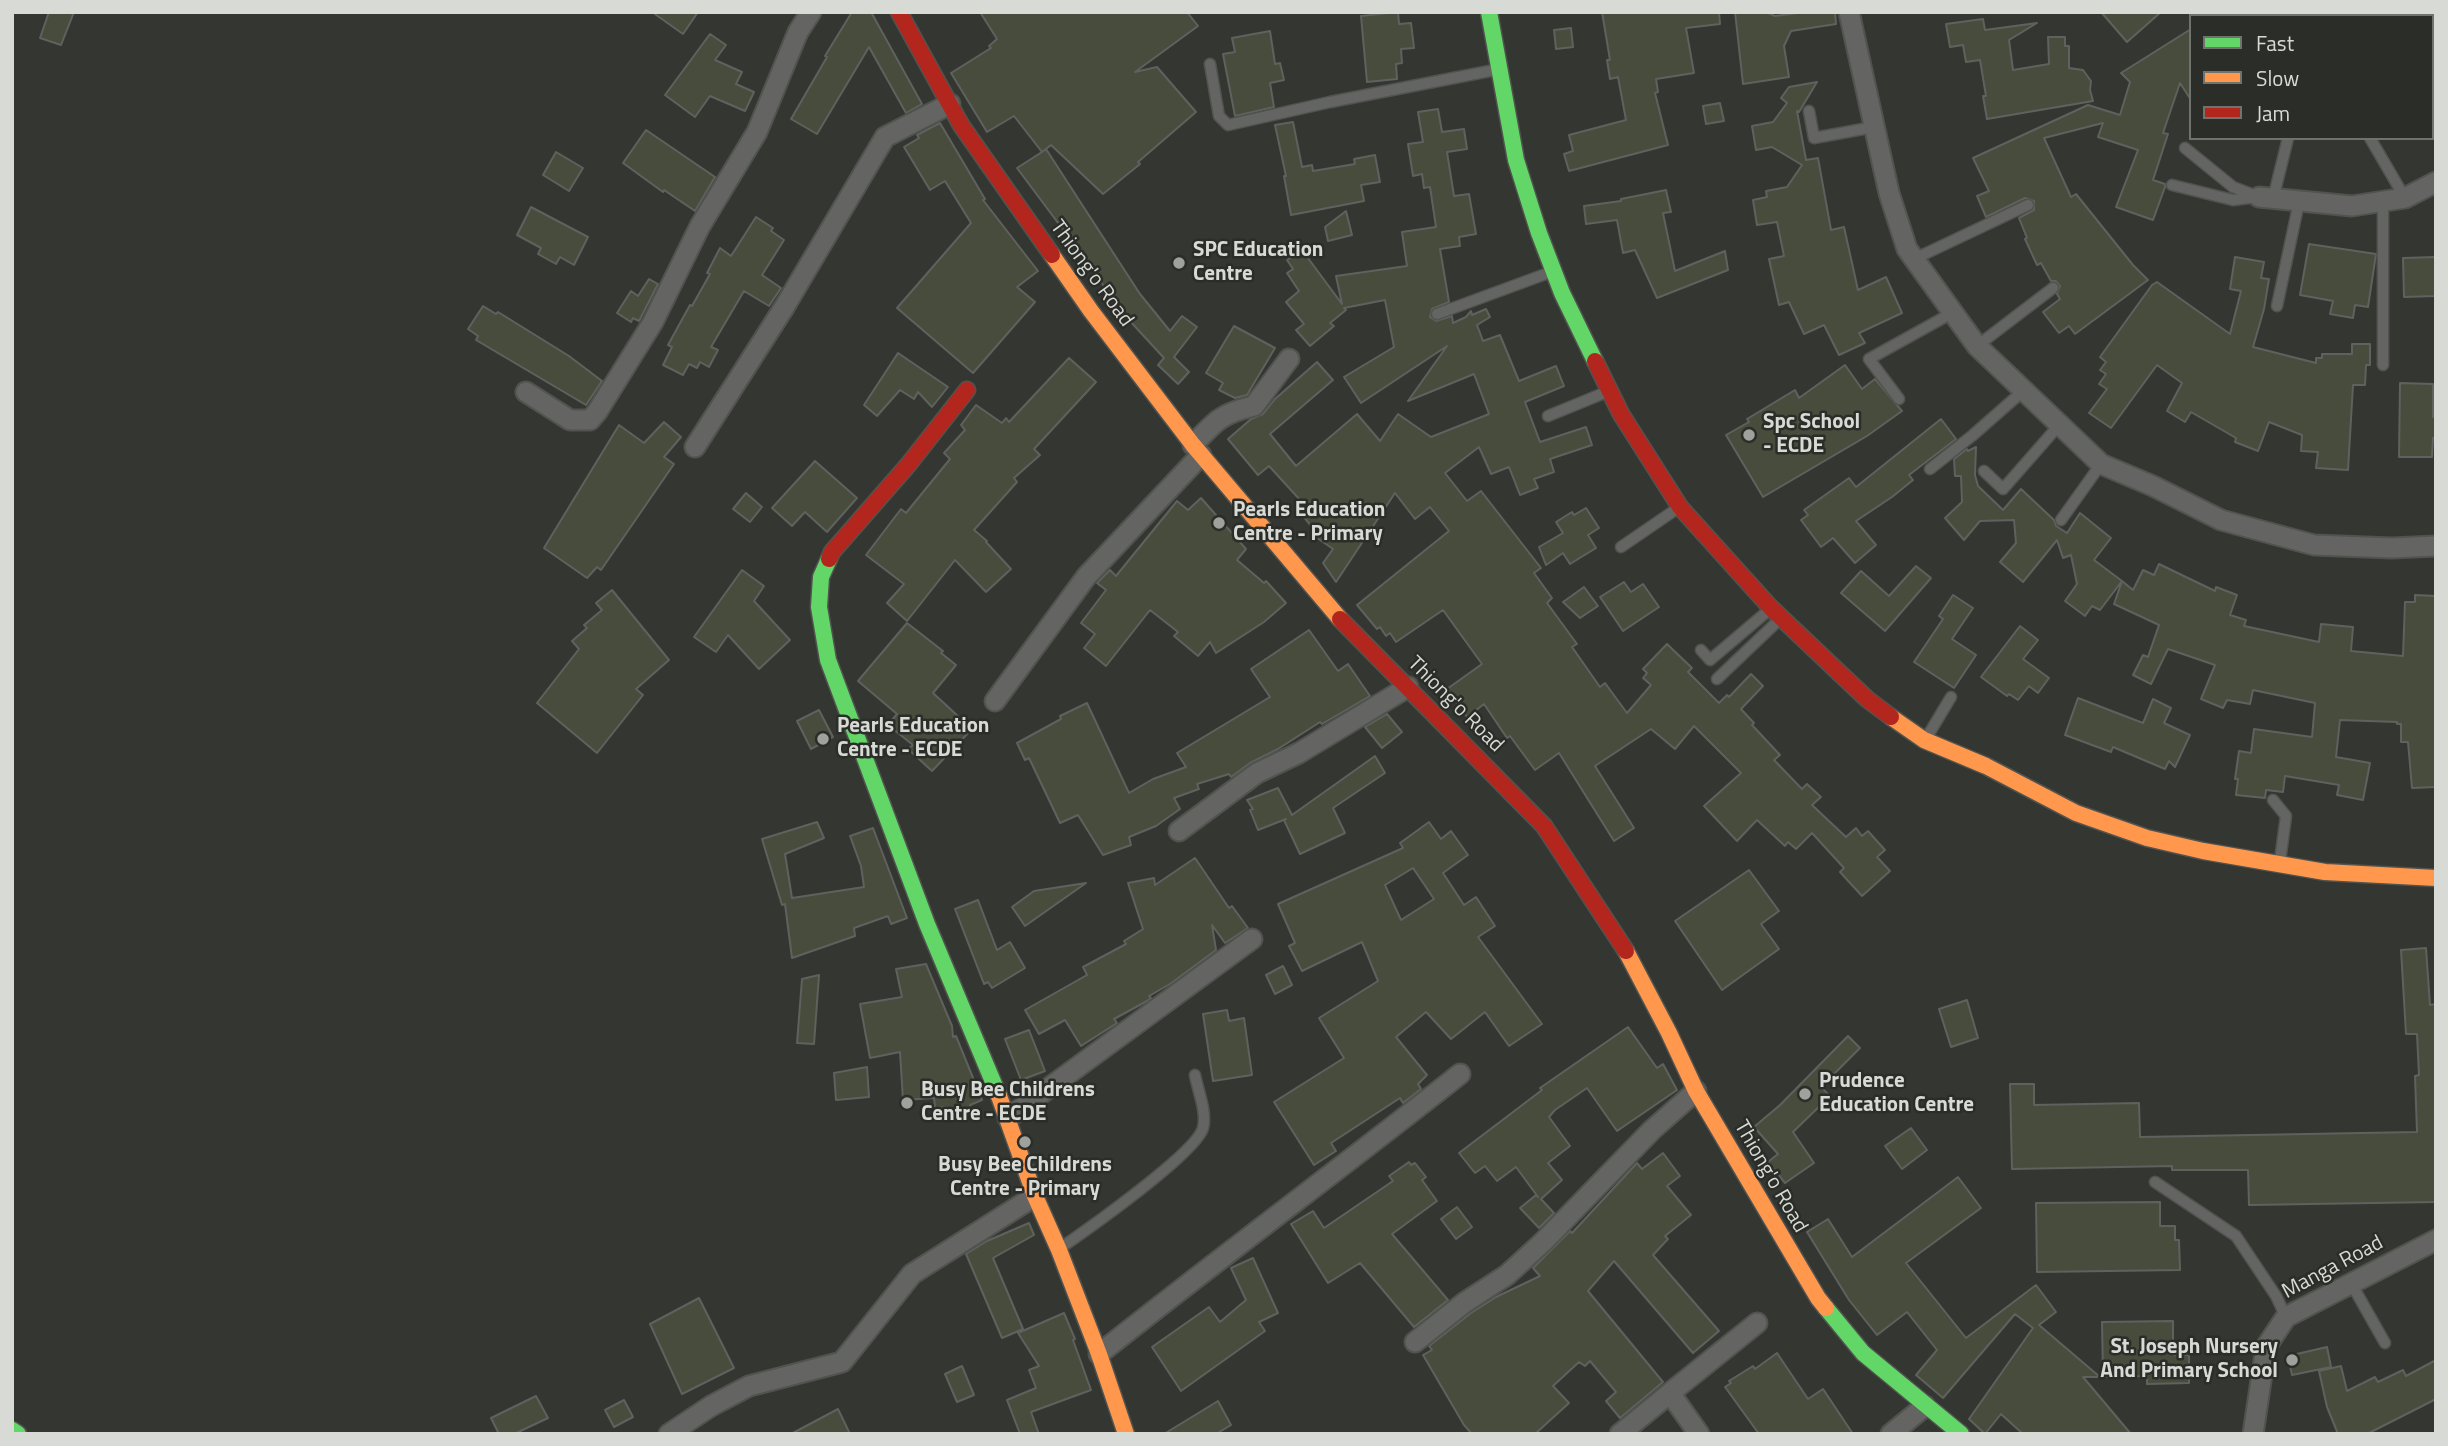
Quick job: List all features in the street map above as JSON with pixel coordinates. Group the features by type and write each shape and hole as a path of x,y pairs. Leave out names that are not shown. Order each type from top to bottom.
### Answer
{"street":[{"path":"526,391 570,420 590,419 597,412 653,322 700,226 757,132 798,32 811,12"},
{"name":"Thiong'o Road","path":"899,12 961,125 1017,208 1197,450 1341,620 1544,826 1618,936 1696,1091 1818,1298 1863,1353 1961,1434"},
{"path":"1489,12 1516,160 1562,293 1622,414 1679,507 1776,613 1867,699 1924,740 1986,765 2076,813 2135,834 2280,866 2325,872 2436,878"},
{"path":"1849,12 1889,193 1907,248 1977,345 2101,464 2154,486 2221,520 2314,545 2392,548 2436,545"},
{"path":"695,447 785,306 885,137 950,104"},
{"path":"2266,198 2353,206 2406,198 2436,182"},
{"path":"995,701 1086,577 1197,450 1214,422 1231,411 1254,406 1289,359"},
{"path":"967,390 908,465 832,551 821,577 819,607 828,660 928,924 1008,1118 1035,1196 1099,1354 1125,1433"},
{"path":"1179,831 1257,773 1299,753 1408,687"},
{"path":"1008,1118 1252,939"},
{"path":"1099,1354 1460,1074"},
{"path":"1415,1342 1464,1303 1507,1275 1543,1242 1652,1130 1696,1091"},
{"path":"669,1434 711,1406 749,1386 842,1362 912,1273 1035,1196"},
{"name":"Manga Road","path":"2253,1434 2266,1347 2287,1317 2436,1240"},
{"path":"1620,1434 1756,1324"},
{"path":"1670,1393 1699,1434"},
{"path":"1891,1434 1925,1406"},
{"path":"12,1430 18,1434"}],"lane":[{"path":"1210,64 1219,116 1228,125 1500,69"},
{"path":"1809,111 1814,138 1874,127"},
{"path":"2266,198 2287,140"},
{"path":"2371,140 2406,198"},
{"path":"2185,148 2233,187 2266,198"},
{"path":"2172,185 2233,200 2266,198"},
{"path":"2277,306 2299,202"},
{"path":"2382,365 2383,202"},
{"path":"1914,260 2028,205"},
{"path":"1437,314 1553,271"},
{"path":"1977,345 2053,288"},
{"path":"1899,399 1868,359 1952,313"},
{"path":"1548,415 1610,390"},
{"path":"1930,469 2023,391"},
{"path":"1984,471 2003,489 2060,424"},
{"path":"2061,520 2101,464"},
{"path":"1621,547 1679,507"},
{"path":"1701,650 1710,660 1776,613"},
{"path":"1717,679 1776,613"},
{"path":"1924,740 1951,697"},
{"path":"2273,800 2286,816 2280,866"},
{"path":"1059,1250 1115,1209 1189,1148 1203,1130 1204,1116 1195,1075"},
{"path":"2155,1182 2236,1236 2287,1317"},
{"path":"2351,1283 2385,1343"}],"building":[{"path":"49,12 74,12 61,45 40,38"},
{"path":"652,12 698,12 683,34"},
{"path":"852,12 871,12 922,104 906,113 869,47 817,134 791,119"},
{"path":"980,12 1187,12 1198,26 1135,72 1157,67 1196,112 1103,194 1051,145 1042,152 1014,116 987,132 951,73 991,48 989,46 997,39"},
{"path":"1398,12 1399,24 1411,23 1414,48 1401,49 1402,63 1396,64 1397,79 1367,82 1361,16"},
{"path":"1602,12 1719,12 1720,24 1686,28 1694,73 1656,79 1658,92 1655,93 1668,145 1569,171 1564,154 1573,151 1569,135 1626,120 1618,77 1610,79 1607,60 1610,60"},
{"path":"1735,12 1766,12 1775,16 1835,12 1836,24 1791,31 1784,46 1789,77 1743,84"},
{"path":"2101,12 2161,12 2127,42"},
{"path":"1983,19 1985,30 2037,23 2009,40 2013,70 2049,64 2048,37 2065,37 2065,46 2069,46 2069,68 2083,70 2091,81 2093,101 1987,119 1980,60 1966,62 1963,45 1950,47 1946,24"},
{"path":"1571,28 1573,47 1556,49 1554,30"},
{"path":"2189,30 2189,97 2180,83 2163,133 2168,134 2153,180 2165,184 2165,187 2153,220 2116,207 2138,150 2098,137 2103,123 2044,138 2071,197 2076,194 2148,280 2075,334 2069,326 2059,333 2043,312 2060,299 2057,294 2060,286 2056,281 2051,281 2041,263 2037,265 2019,218 2034,210 2034,201 2025,198 1986,217 1977,196 1989,191 1973,158 2088,105 2120,115 2130,82 2121,73"},
{"path":"1270,31 1275,64 1280,63 1284,80 1270,83 1274,107 1235,116 1223,54 1235,52 1232,38"},
{"path":"710,34 726,45 715,60 742,72 736,84 754,92 745,111 710,96 695,117 665,95"},
{"path":"1817,82 1799,112 1797,111 1806,160 1818,158 1831,230 1844,227 1858,290 1886,277 1902,313 1859,333 1865,343 1839,355 1824,325 1804,334 1789,302 1779,305 1769,259 1784,256 1777,222 1757,225 1753,200 1767,197 1766,191 1787,187 1802,165 1772,147 1756,150 1752,126 1773,122 1787,103 1781,98 1789,87"},
{"path":"1720,103 1724,121 1706,124 1703,106"},
{"path":"1438,109 1442,132 1464,129 1467,149 1447,152 1454,196 1469,194 1476,234 1459,237 1460,246 1440,249 1449,302 1432,309 1430,317 1436,321 1452,316 1453,323 1466,317 1471,311 1472,315 1486,309 1490,317 1477,325 1483,341 1500,335 1519,381 1556,366 1564,386 1525,402 1540,442 1586,427 1592,445 1550,459 1554,472 1534,479 1538,488 1520,495 1509,467 1491,474 1479,447 1445,473 1467,501 1481,491 1541,568 1534,573 1552,598 1547,603 1577,644 1572,647 1600,687 1605,683 1627,713 1651,685 1643,678 1647,673 1643,669 1667,644 1692,668 1688,672 1719,703 1727,695 1729,697 1751,674 1763,686 1741,709 1780,755 1774,760 1802,789 1807,784 1821,797 1812,805 1846,837 1856,828 1862,836 1868,831 1885,850 1877,857 1890,871 1862,896 1840,872 1844,868 1812,833 1796,849 1788,842 1785,846 1757,820 1737,841 1704,806 1741,773 1694,726 1675,749 1651,729 1595,766 1634,828 1614,841 1559,753 1535,770 1510,736 1507,738 1484,704 1467,717 1447,689 1482,664 1443,610 1396,642 1390,633 1386,636 1380,627 1377,629 1357,605 1449,531 1430,507 1415,519 1395,493 1336,582 1323,563 1333,549 1313,535 1316,532 1295,506 1301,501 1269,466 1258,475 1228,439 1251,419 1263,414 1275,399 1317,362 1333,380 1270,434 1296,466 1357,414 1380,441 1398,414 1431,437 1489,414 1474,374 1408,401 1447,346 1361,403 1344,377 1394,347 1385,300 1344,308 1346,310 1330,323 1334,326 1310,346 1296,330 1304,324 1286,302 1299,291 1287,273 1293,269 1287,260 1302,250 1342,304 1336,276 1407,266 1402,232 1436,227 1430,187 1424,188 1422,174 1413,176 1408,144 1423,142 1418,112"},
{"path":"1293,122 1302,167 1312,165 1313,171 1355,164 1354,159 1375,155 1380,182 1361,185 1364,201 1291,215 1275,125"},
{"path":"940,123 985,199 983,200 1038,271 1017,287 1035,302 973,373 897,308 971,223 945,181 930,190 904,147 919,138 917,135"},
{"path":"646,130 715,177 695,211 623,163"},
{"path":"1046,149 1140,294 1170,331 1182,316 1197,327 1174,357 1189,372 1178,384 1158,365 1164,358 1117,307 1078,246 1076,247 1017,168"},
{"path":"556,152 583,168 569,191 543,175"},
{"path":"1666,190 1671,212 1663,213 1675,271 1725,251 1728,270 1657,298 1635,250 1623,253 1617,220 1586,224 1584,206 1621,201"},
{"path":"531,207 588,237 574,265 560,257 556,264 538,254 541,248 517,235"},
{"path":"1346,211 1352,235 1328,241 1325,227"},
{"path":"756,217 773,228 771,231 784,240 762,275 781,288 769,306 744,291 711,347 718,350 709,367 700,362 697,368 689,364 683,375 663,365 672,347 668,345 710,274 707,273 720,248 731,256"},
{"path":"2309,244 2376,254 2368,307 2355,305 2353,318 2330,314 2333,301 2300,295"},
{"path":"2235,257 2264,262 2261,278 2269,279 2253,347 2316,363 2316,358 2322,358 2322,354 2352,354 2352,344 2370,344 2370,365 2366,365 2365,385 2353,385 2348,470 2316,468 2318,452 2301,451 2302,435 2269,422 2258,451 2235,442 2236,438 2191,412 2185,422 2167,411 2182,383 2157,365 2111,428 2089,413 2107,389 2099,384 2106,374 2100,370 2106,362 2100,357 2152,285 2157,282 2230,334 2241,291 2230,289"},
{"path":"2436,257 2436,296 2404,297 2403,258"},
{"path":"649,279 658,284 639,321 633,318 631,322 617,313 631,291 638,296"},
{"path":"483,306 496,314 498,312 569,356 602,381 586,405 476,340 478,336 468,329"},
{"path":"1234,326 1275,348 1247,395 1235,398 1219,390 1223,383 1206,373"},
{"path":"898,353 948,387 932,407 918,392 914,399 900,390 877,416 864,405"},
{"path":"1069,358 1096,382 1034,449 1040,455 1014,478 1017,482 974,530 1011,569 986,592 955,560 907,621 887,603 904,584 866,555 901,509 906,513 950,459 944,453 965,430 961,425 976,405 1002,423 1006,418 1009,422"},
{"path":"1845,365 1862,389 1875,379 1902,411 1867,436 1763,497 1726,435 1795,390 1799,398"},
{"path":"2400,383 2433,384 2436,438 2433,438 2432,457 2399,457"},
{"path":"1941,419 1956,439 1909,475 1913,480 1856,521 1876,545 1855,563 1833,538 1821,547 1801,520 1808,515 1804,510 1849,478 1856,487"},
{"path":"664,422 681,437 664,457 674,464 601,570 597,567 587,578 544,548 619,425 644,443"},
{"path":"1976,447 1975,475 1978,486 2003,510 2021,489 2054,520 2056,526 2067,533 2080,513 2111,538 2094,560 2122,581 2100,610 2092,606 2085,616 2065,601 2077,584 2071,555 2063,558 2057,540 2023,582 2000,562 2016,543 2014,520 1980,521 1964,540 1945,518 1962,502 1961,476 1955,476 1954,459 1967,449 1968,451"},
{"path":"815,461 857,498 827,532 805,512 792,526 772,508"},
{"path":"746,493 762,507 750,522 733,509"},
{"path":"1201,498 1246,549 1237,560 1264,583 1266,581 1286,603 1264,622 1216,653 1210,642 1198,656 1174,636 1178,632 1150,610 1106,666 1084,648 1095,634 1081,623 1106,590 1097,583 1110,570 1116,576 1177,501 1188,510"},
{"path":"1586,508 1599,528 1588,535 1596,548 1570,564 1563,553 1546,565 1539,547 1563,533 1556,522 1572,512 1574,515"},
{"path":"2159,564 2215,591 2216,587 2237,595 2230,615 2246,620 2244,626 2319,642 2321,624 2353,627 2351,651 2403,656 2405,602 2415,602 2415,595 2436,596 2436,787 2412,788 2408,742 2401,742 2401,724 2340,720 2336,757 2370,763 2363,800 2337,795 2339,785 2285,776 2283,792 2266,790 2265,798 2236,795 2239,751 2251,753 2254,729 2312,737 2315,703 2253,690 2250,704 2227,700 2223,708 2201,699 2215,665 2168,649 2151,684 2133,675 2143,655 2148,657 2159,625 2114,604 2122,581 2133,590 2143,570 2154,575"},
{"path":"1916,566 1931,578 1885,631 1841,593 1861,571 1889,596"},
{"path":"742,570 764,586 754,601 790,640 759,669 728,635 716,652 694,637"},
{"path":"1624,582 1631,592 1643,584 1659,607 1623,631 1600,597"},
{"path":"1584,587 1598,606 1580,618 1563,602"},
{"path":"612,590 669,660 636,689 643,695 597,753 537,703 579,649 572,641 587,628 584,625 602,610 596,603"},
{"path":"1953,595 1973,608 1952,639 1976,655 1954,688 1914,662 1943,619 1939,616"},
{"path":"907,623 943,651 941,653 956,665 933,693 972,729 932,771 908,749 913,745 888,725 897,714 858,681"},
{"path":"2020,626 2038,640 2023,659 2049,678 2038,693 2029,686 2018,700 2009,694 2007,696 1981,677"},
{"path":"1309,630 1338,671 1348,664 1370,696 1322,724 1320,722 1231,777 1229,774 1197,784 1199,789 1174,798 1180,809 1156,826 1129,837 1131,845 1103,855 1078,815 1060,823 1029,758 1025,760 1017,743 1061,719 1060,716 1087,703 1129,793 1153,779 1186,767 1177,753 1270,697 1251,669"},
{"path":"2078,698 2143,723 2153,699 2171,708 2164,723 2190,735 2175,767 2169,761 2165,769 2113,747 2111,752 2065,735"},
{"path":"819,710 833,737 811,749 797,721"},
{"path":"1387,714 1402,732 1382,748 1365,727"},
{"path":"1375,756 1385,773 1333,808 1345,833 1300,854 1284,820 1286,819 1258,830 1250,810 1253,809 1247,800 1278,788 1292,815"},
{"path":"817,822 824,838 785,854 792,898 864,887 861,866 850,836 873,828 907,918 891,924 888,916 854,928 855,936 792,958 785,904 782,905 762,839"},
{"path":"1429,822 1441,839 1451,831 1468,855 1443,873 1464,905 1476,897 1495,926 1478,937 1542,1024 1509,1046 1485,1012 1451,1039 1426,1012 1396,1037 1427,1075 1418,1084 1421,1089 1403,1103 1400,1098 1331,1143 1336,1151 1314,1165 1274,1102 1344,1058 1319,1018 1378,981 1362,942 1302,971 1289,946 1295,943 1278,904 1403,848 1400,843","holes":["1413,868 1434,899 1401,920 1385,885"]},
{"path":"1195,858 1229,908 1232,906 1248,928 1225,943 1212,925 1216,950 1149,996 1151,998 1147,1001 1114,1019 1117,1023 1081,1046 1065,1020 1039,1034 1025,1010 1087,975 1083,967 1126,944 1124,941 1143,929 1128,883 1154,878 1155,885"},
{"path":"1749,870 1779,911 1761,924 1779,949 1722,990 1675,921"},
{"path":"1086,883 1025,926 1012,907 1034,891"},
{"path":"978,900 997,950 1010,942 1025,968 992,988 988,982 984,984 955,909"},
{"path":"2426,948 2430,1005 2436,1004 2436,1202 2249,1205 2248,1170 2172,1170 2172,1166 2012,1169 2010,1084 2034,1084 2034,1105 2139,1103 2140,1137 2417,1132 2417,1034 2406,1034 2401,950"},
{"path":"926,964 952,1026 953,1037 956,1036 982,1100 970,1105 971,1114 948,1116 947,1107 935,1108 934,1098 903,1100 900,1052 870,1058 860,1004 902,997 896,969"},
{"path":"1283,966 1292,985 1275,994 1266,975"},
{"path":"819,975 814,1044 797,1043 802,979"},
{"path":"1967,1000 1978,1038 1951,1047 1939,1009"},
{"path":"1227,1010 1229,1021 1244,1018 1252,1075 1213,1081 1203,1014"},
{"path":"1628,1027 1657,1068 1663,1064 1677,1090 1617,1131 1587,1088 1555,1110 1549,1117 1570,1146 1548,1163 1562,1180 1541,1199 1554,1213 1539,1228 1520,1208 1536,1195 1538,1197 1516,1167 1497,1181 1485,1166 1475,1173 1459,1153 1542,1090 1540,1088"},
{"path":"1029,1030 1045,1071 1021,1080 1005,1039"},
{"path":"1848,1036 1860,1048 1821,1087 1830,1096 1793,1132 1814,1163 1785,1183 1768,1162 1778,1154 1754,1127 1780,1105"},
{"path":"867,1067 869,1097 836,1100 834,1073"},
{"path":"1911,1128 1927,1150 1902,1169 1885,1146"},
{"path":"1663,1153 1680,1176 1667,1186 1691,1215 1665,1236 1668,1239 1653,1255 1719,1331 1693,1353 1614,1261 1588,1291 1663,1382 1620,1418 1606,1401 1616,1392 1590,1361 1585,1366 1579,1362 1553,1386 1569,1403 1535,1434 1472,1434 1423,1355 1432,1350 1429,1346 1496,1297 1540,1276 1533,1268 1570,1231 1572,1233 1637,1163 1642,1169"},
{"path":"1409,1162 1411,1165 1415,1163 1426,1177 1422,1180 1437,1201 1392,1234 1448,1300 1414,1327 1360,1263 1328,1283 1291,1224 1313,1211 1324,1228 1393,1181 1389,1176"},
{"path":"1958,1177 1981,1208 1906,1263 1966,1338 2036,1285 2056,1312 2039,1325 2100,1377 2083,1377 2131,1434 2023,1434 2001,1414 1985,1434 1969,1419 2033,1328 2015,1314 1943,1398 1916,1375 1937,1350 1907,1312 1877,1335 1849,1300 1807,1232 1828,1219 1852,1257"},
{"path":"2160,1202 2160,1226 2175,1226 2175,1240 2179,1240 2180,1270 2037,1272 2036,1203"},
{"path":"1457,1207 1472,1227 1456,1239 1441,1219"},
{"path":"1029,1223 1034,1235 993,1258 1023,1329 1002,1338 966,1254 987,1241"},
{"path":"1253,1258 1278,1313 1259,1322 1265,1331 1181,1391 1152,1347 1209,1307 1220,1322 1246,1300 1231,1268"},
{"path":"699,1298 734,1368 682,1394 650,1324"},
{"path":"1064,1313 1091,1390 1031,1412 1039,1434 1020,1434 1007,1400 1036,1388 1029,1370 1039,1366 1018,1333"},
{"path":"2173,1321 2173,1355 2189,1355 2189,1383 2147,1384 2147,1376 2103,1377 2102,1322"},
{"path":"2327,1347 2331,1367 2292,1375 2288,1356"},
{"path":"1777,1353 1808,1399 1823,1389 1853,1434 1759,1434 1725,1387 1731,1383 1729,1381 1753,1366 1755,1369"},
{"path":"2436,1360 2436,1399 2367,1434 2338,1434 2327,1407 2319,1371 2341,1366 2347,1391 2375,1377 2378,1382 2403,1370 2406,1376"},
{"path":"962,1366 974,1395 957,1402 945,1374"},
{"path":"536,1396 548,1418 514,1434 499,1434 491,1418"},
{"path":"624,1400 633,1417 614,1427 605,1410"},
{"path":"1218,1401 1231,1425 1216,1434 1164,1434"},
{"path":"838,1409 850,1434 791,1434"}],"traffic: fast":[{"path":"1489,12 1516,160 1539,233 1562,293 1595,361"},
{"path":"829,559 821,577 819,607 828,660 927,924 999,1096"},
{"path":"1826,1308 1863,1353 1961,1434"},
{"path":"12,1430 18,1434"}],"traffic: slow":[{"path":"1052,255 1193,445 1340,619"},
{"path":"1891,717 1924,740 1986,766 2076,813 2147,838 2203,851 2325,872 2436,878"},
{"path":"1626,951 1696,1091 1826,1308"},
{"path":"999,1096 1035,1196 1099,1354 1126,1434"}],"traffic: jam":[{"path":"899,12 961,125 1052,255"},
{"path":"1595,361 1621,414 1680,507 1771,608 1867,699 1891,717"},
{"path":"829,559 832,552 908,465 967,390"},
{"path":"1340,619 1544,826 1626,951"}],"place":[{"name":"SPC Education Centre","path":"1179,263"},
{"name":"Spc School - ECDE","path":"1749,435"},
{"name":"Pearls Education Centre - Primary","path":"1219,523"},
{"name":"Pearls Education Centre - ECDE","path":"823,739"},
{"name":"Prudence Education Centre","path":"1805,1094"},
{"name":"Busy Bee Childrens Centre - ECDE","path":"907,1103"},
{"name":"Busy Bee Childrens Centre - Primary","path":"1025,1142"},
{"name":"St. Joseph Nursery And Primary School","path":"2292,1360"}]}
